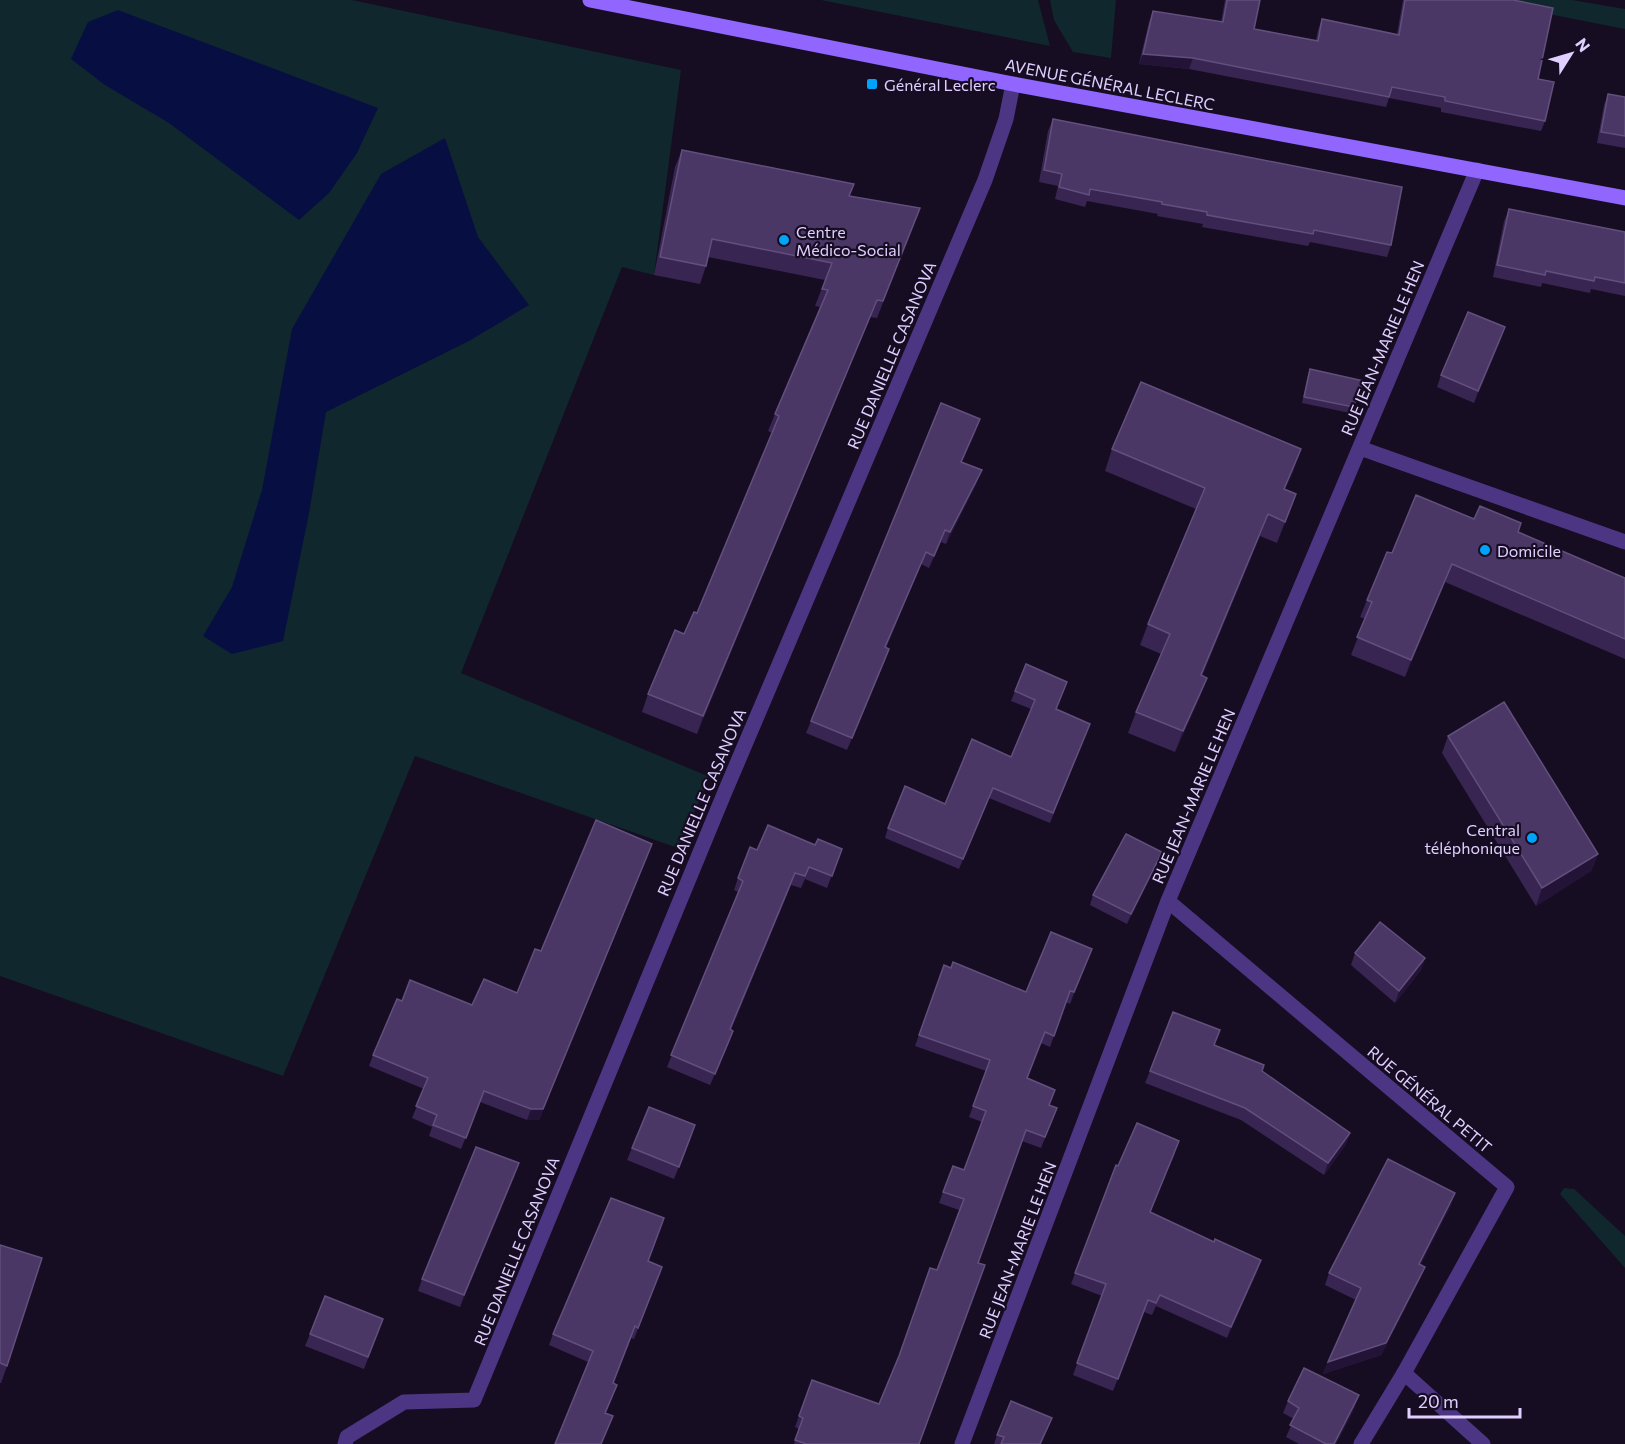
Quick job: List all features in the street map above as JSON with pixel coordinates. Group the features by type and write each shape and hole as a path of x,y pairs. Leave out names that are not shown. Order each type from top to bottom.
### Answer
{"main road":[{"name":"AVENUE GÉNÉRAL LECLERC","path":"590,0 1013,84 1625,198"}],"street":[{"name":"RUE DANIELLE CASANOVA","path":"345,1444 347,1437 404,1402 474,1400 724,794 985,180 1006,119 1013,84"},
{"name":"RUE JEAN-MARIE LE HEN","path":"962,1444 1168,901 1477,170"},
{"path":"1360,448 1625,542"},
{"name":"RUE GÉNÉRAL PETIT","path":"1168,901 1507,1186 1404,1373 1360,1444"},
{"path":"1404,1373 1483,1444"}],"green space":[{"path":"0,0 352,0 681,70 654,275 622,267 461,673 710,777 678,848 415,756 283,1076 0,976"},
{"path":"821,0 1038,0 1050,46"},
{"path":"1050,0 1116,0 1111,58 1073,52 1054,20"},
{"path":"1476,0 1572,0 1625,9 1625,29"},
{"path":"1564,1188 1574,1189 1625,1236 1625,1268 1560,1194"}],"shaded area":[{"path":"118,10 378,108 357,153 329,193 299,220 169,123 105,85 71,59 88,22"},
{"path":"445,138 478,237 529,305 469,341 326,412 309,513 283,641 232,654 203,636 232,587 262,490 292,329 381,174"}],"building":[{"path":"1227,0 1260,0 1254,29 1318,41 1322,19 1399,35 1405,0 1513,0 1553,8 1538,79 1554,82 1545,121 1445,101 1445,97 1392,87 1389,97 1193,58 1143,54 1153,11 1223,22"},
{"path":"1608,94 1625,97 1625,136 1601,132"},
{"path":"1053,119 1402,187 1391,245 1314,230 1313,234 1207,215 1207,212 1162,204 1162,202 1090,189 1089,195 1059,187 1062,174 1044,170"},
{"path":"682,150 854,184 849,196 920,208 883,301 877,300 703,716 648,694 675,630 684,634 694,612 697,613 779,416 775,414 828,290 822,289 832,263 712,239 706,266 660,257"},
{"path":"1509,209 1625,232 1625,283 1595,277 1594,281 1546,271 1545,275 1497,265"},
{"path":"1468,312 1505,327 1478,391 1441,375"},
{"path":"1310,369 1364,381 1353,407 1304,397"},
{"path":"1141,382 1301,449 1284,489 1296,494 1285,522 1268,514 1201,675 1207,678 1183,731 1136,712 1170,634 1148,624 1205,488 1112,449"},
{"path":"941,403 980,419 961,462 982,470 950,532 945,530 934,556 926,552 885,647 889,649 852,738 811,721"},
{"path":"1416,495 1474,519 1480,506 1521,523 1518,532 1625,578 1625,639 1452,564 1411,660 1357,637 1372,602 1367,600 1387,552 1392,553"},
{"path":"1026,664 1067,682 1056,709 1090,724 1053,813 993,788 963,859 888,828 905,786 945,804 972,739 1011,757 1035,700 1015,691"},
{"name":"Central téléphonique","path":"1504,702 1598,854 1542,888 1448,736"},
{"path":"596,820 652,844 543,1109 531,1109 484,1091 466,1138 433,1125 437,1115 416,1106 428,1078 373,1055 397,999 402,1001 410,980 472,1005 484,979 517,993 535,949 541,951"},
{"path":"768,825 815,845 818,839 842,849 832,876 809,867 805,876 795,873 730,1029 733,1031 715,1074 671,1055 743,881 738,878 750,847 757,850"},
{"path":"1126,834 1162,852 1131,914 1093,895"},
{"path":"1380,922 1425,958 1399,991 1355,953"},
{"path":"1051,932 1092,949 1074,992 1070,991 1054,1036 1045,1032 1027,1078 1055,1090 1049,1105 1057,1108 1045,1137 1026,1130 978,1263 985,1265 919,1444 806,1444 795,1440 803,1418 799,1416 812,1380 879,1404 899,1356 930,1268 937,1270 964,1199 943,1192 953,1166 964,1170 986,1111 973,1106 990,1060 919,1035 944,965 951,968 953,962 1026,992"},
{"path":"1173,1012 1220,1030 1214,1045 1264,1065 1262,1071 1350,1133 1328,1163 1245,1108 1150,1071"},
{"path":"649,1107 695,1125 679,1167 632,1148"},
{"path":"1137,1123 1179,1141 1150,1212 1214,1242 1215,1239 1261,1260 1231,1327 1160,1295 1156,1303 1148,1300 1118,1379 1077,1363 1106,1284 1075,1273 1116,1165 1118,1166"},
{"path":"476,1147 519,1163 464,1295 422,1279"},
{"path":"1388,1159 1455,1193 1419,1264 1425,1267 1386,1343 1328,1362 1361,1288 1329,1273"},
{"path":"611,1198 664,1218 648,1261 662,1267 638,1328 635,1326 613,1383 617,1385 605,1413 613,1416 601,1444 555,1444 593,1351 553,1334"},
{"path":"0,1245 42,1258 7,1366 0,1363"},
{"path":"325,1296 383,1319 368,1357 310,1334"},
{"path":"1304,1368 1359,1395 1334,1444 1326,1444 1290,1425 1299,1408 1288,1401"},
{"path":"1011,1401 1052,1418 1040,1444 1001,1444 1004,1437 997,1435"}],"place":[{"name":"Général Leclerc","path":"872,84"},
{"name":"Centre Médico-Social","path":"784,240"},
{"name":"Domicile","path":"1485,550"},
{"name":"Central téléphonique","path":"1532,838"}]}
